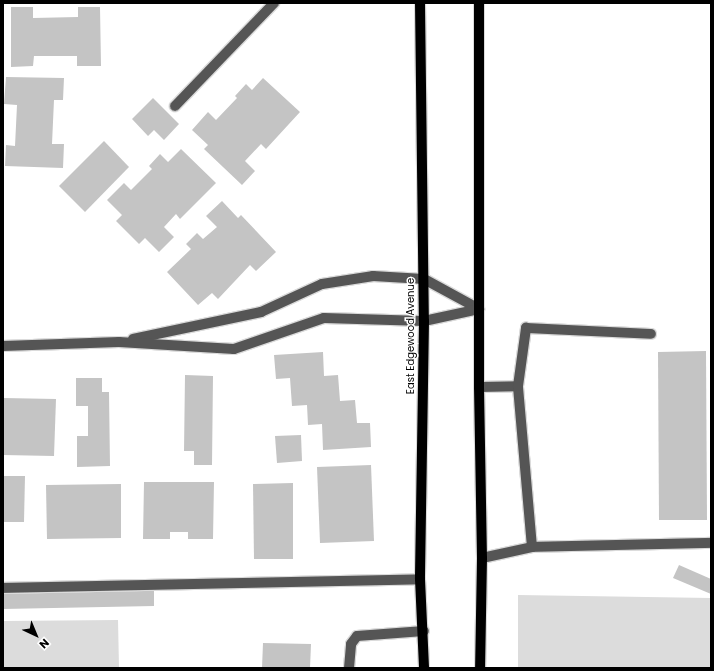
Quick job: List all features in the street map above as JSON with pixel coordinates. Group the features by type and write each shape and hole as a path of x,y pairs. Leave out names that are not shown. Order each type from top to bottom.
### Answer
{"main road":[{"name":"East Edgewood Avenue","path":"420,3 424,279 420,579 424,631 424,668"},
{"path":"479,3 479,387 482,558 480,668"}],"lane":[{"path":"175,106 274,3"},
{"path":"119,342 261,312 322,284 373,276 424,279 479,309"},
{"path":"3,346 119,342 234,349 324,318 424,321 479,309"},
{"path":"532,547 518,386 526,328 651,334"},
{"path":"479,387 518,386"},
{"path":"482,558 532,547 711,543"},
{"path":"3,588 420,579"},
{"path":"349,668 351,644 357,636 424,631"}],"shaded area":[{"path":"518,595 711,598 711,668 518,668"},
{"path":"118,620 119,668 3,668 3,621"}],"building":[{"path":"11,7 33,7 33,18 78,17 78,7 100,7 101,66 77,66 77,56 34,56 33,66 11,67"},
{"path":"6,77 64,78 63,100 54,100 52,144 64,144 63,168 5,166 6,145 15,146 17,105 4,104"},
{"path":"263,78 300,112 266,149 261,144 245,161 255,171 242,185 204,149 208,145 192,130 208,112 216,120 237,98 235,96 246,84 252,90"},
{"path":"153,98 179,124 164,140 154,130 148,136 132,119"},
{"path":"104,141 129,167 85,212 59,186"},
{"path":"181,149 216,183 180,219 176,214 164,227 174,237 159,252 145,238 139,244 116,221 122,215 107,200 124,183 131,190 152,169 149,166 160,154 168,162"},
{"path":"222,201 238,218 241,215 276,252 256,271 250,265 218,299 212,293 198,305 167,272 191,249 186,244 197,233 203,239 217,227 206,216"},
{"path":"706,351 707,520 659,520 658,352"},
{"path":"323,352 324,376 338,375 340,401 355,400 357,423 370,423 371,447 323,450 322,424 308,425 307,405 292,406 290,378 276,379 274,355"},
{"path":"185,375 213,376 212,465 194,465 194,451 184,451"},
{"path":"76,378 102,378 102,392 109,392 110,466 77,467 77,436 88,436 88,406 76,406"},
{"path":"3,398 56,399 54,456 3,455"},
{"path":"301,435 302,461 277,463 275,436"},
{"path":"371,465 374,541 320,543 317,467"},
{"path":"3,476 25,476 24,522 3,522"},
{"path":"144,482 214,482 213,539 188,539 188,532 170,532 170,539 143,539"},
{"path":"293,483 293,559 254,559 253,484"},
{"path":"121,484 121,538 47,539 46,485"},
{"path":"679,565 711,579 711,594 673,578"},
{"path":"154,590 154,606 3,609 3,593"},
{"path":"263,643 311,644 310,668 262,668"}]}
